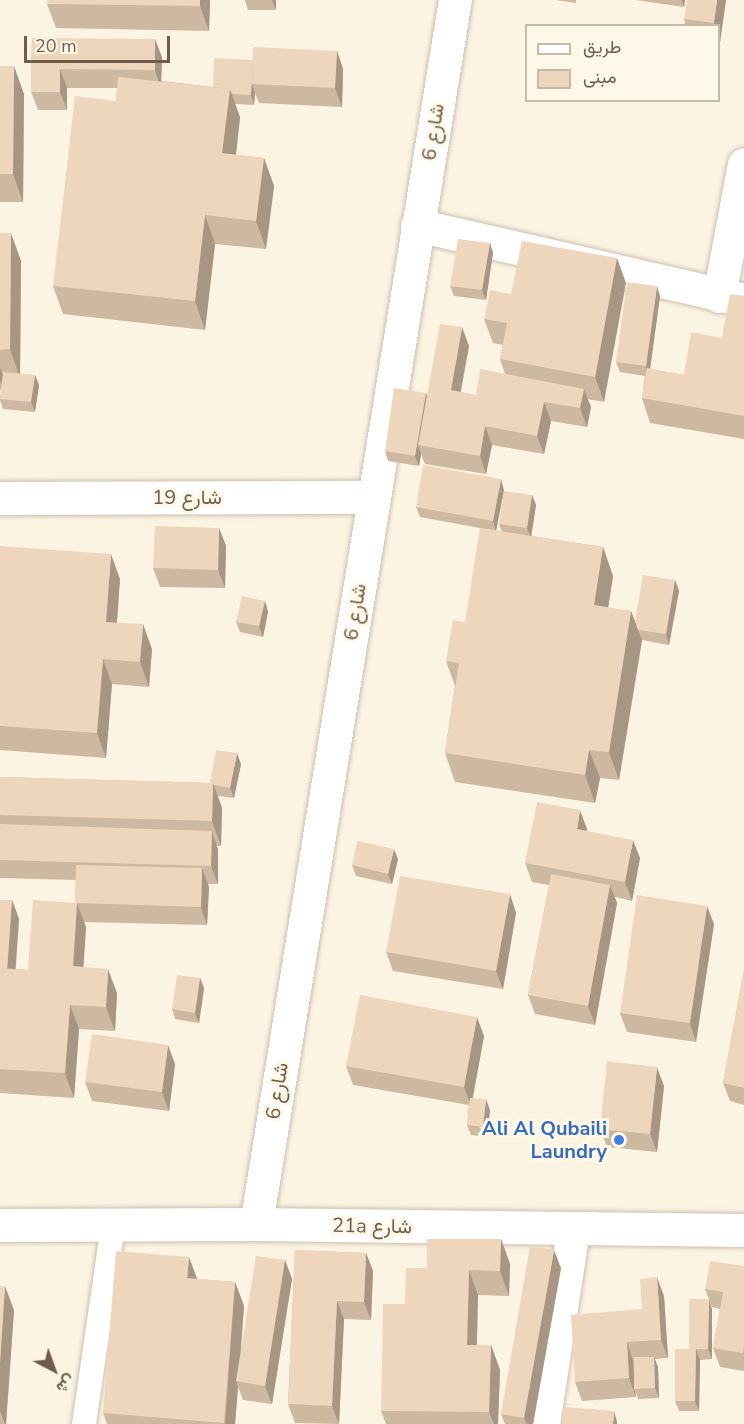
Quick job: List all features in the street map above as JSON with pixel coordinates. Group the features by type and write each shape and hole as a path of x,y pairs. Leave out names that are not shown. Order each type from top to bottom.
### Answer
{"street":[{"name":"شارع 6","path":"256,1224 455,0"},
{"path":"417,225 731,298 744,164"},
{"name":"شارع 19","path":"0,498 374,496"},
{"name":"21a شارع","path":"0,1225 256,1224 573,1231 744,1230"},
{"path":"543,1424 573,1231"}],"lane":[{"path":"84,1424 113,1224"}],"building":[{"path":"47,0 200,0 200,6 47,4"},
{"path":"687,0 717,0 714,23 684,19"},
{"path":"32,38 155,39 155,70 60,69 60,92 31,92"},
{"path":"253,47 337,51 335,88 252,84"},
{"path":"214,58 253,60 251,95 232,94 230,89 213,87"},
{"path":"0,66 14,66 13,174 0,174"},
{"path":"118,77 230,89 222,153 264,158 256,221 205,215 195,301 53,286 75,96 116,101"},
{"path":"0,233 11,233 10,349 0,350"},
{"path":"458,239 490,243 482,290 450,286"},
{"path":"522,241 617,258 595,377 500,359 507,323 484,319 490,290 511,294"},
{"path":"627,282 657,286 646,366 616,362"},
{"path":"730,294 744,296 744,416 642,398 647,368 684,375 691,332 722,338"},
{"path":"440,324 462,327 451,390 476,395 480,369 584,389 580,408 544,402 537,436 485,426 480,456 418,445"},
{"path":"3,372 35,375 31,402 0,399"},
{"path":"394,388 426,393 415,456 385,451"},
{"path":"423,465 501,479 493,521 416,507"},
{"path":"504,491 532,495 527,528 499,524"},
{"path":"155,526 219,528 218,570 153,568"},
{"path":"480,528 603,547 594,605 631,611 609,752 589,750 585,775 445,753 459,663 446,661 453,620 465,622"},
{"path":"0,546 111,554 106,622 143,624 140,662 103,659 97,733 0,726"},
{"path":"643,575 675,580 666,634 638,630 635,621"},
{"path":"242,596 265,601 259,626 236,622"},
{"path":"216,750 237,753 230,788 210,783"},
{"path":"0,777 213,783 212,821 0,815"},
{"path":"537,802 580,810 577,829 633,840 625,882 525,863"},
{"path":"0,824 212,831 211,866 0,860"},
{"path":"357,841 394,849 388,874 352,865"},
{"path":"76,865 202,868 201,907 75,903"},
{"path":"551,874 610,885 588,1006 528,995"},
{"path":"400,876 510,894 496,971 386,952"},
{"path":"637,895 707,906 690,1023 620,1013"},
{"path":"0,900 12,900 7,969 0,968"},
{"path":"33,900 77,903 73,966 108,969 106,1007 70,1005 65,1073 0,1069 0,968 28,970"},
{"path":"744,970 744,1088 723,1083"},
{"path":"177,975 200,978 195,1013 172,1009"},
{"path":"360,995 477,1017 464,1087 346,1066"},
{"path":"92,1034 168,1045 162,1092 85,1082"},
{"path":"607,1061 657,1067 650,1134 600,1129"},
{"path":"470,1098 486,1099 483,1127 467,1125"},
{"path":"427,1239 501,1239 500,1271 469,1270 467,1345 491,1345 489,1412 381,1411 383,1304 405,1304 406,1268 427,1268"},
{"path":"530,1246 554,1250 524,1418 501,1414"},
{"path":"295,1250 366,1253 364,1302 337,1301 332,1406 288,1404"},
{"path":"116,1251 189,1257 187,1278 235,1282 224,1423 103,1413"},
{"path":"256,1256 285,1260 265,1386 236,1381"},
{"path":"710,1261 744,1266 743,1353 713,1348 723,1292 705,1289"},
{"path":"657,1277 661,1340 627,1342 629,1378 575,1382 571,1315 642,1309 640,1279"},
{"path":"0,1286 5,1286 0,1363"},
{"path":"689,1299 709,1299 708,1349 696,1349 695,1401 675,1401 675,1349 689,1349"},
{"path":"634,1357 654,1357 655,1388 634,1389"},
{"path":"564,1407 614,1411 613,1424 562,1424"}],"place":[{"name":"Ali Al Qubaili Laundry","path":"619,1140"}]}
